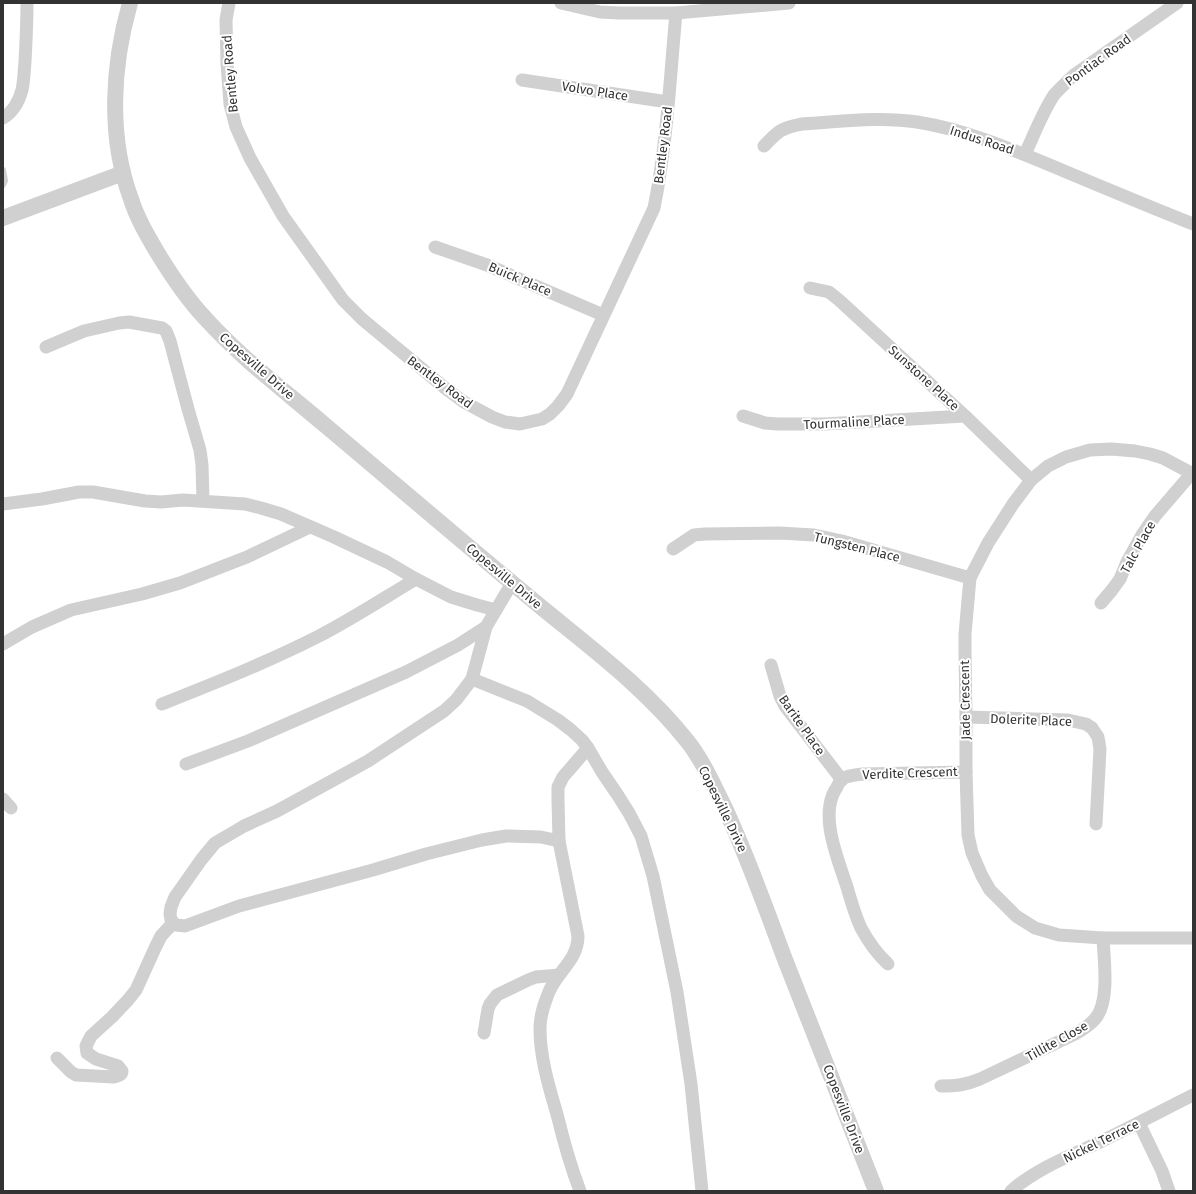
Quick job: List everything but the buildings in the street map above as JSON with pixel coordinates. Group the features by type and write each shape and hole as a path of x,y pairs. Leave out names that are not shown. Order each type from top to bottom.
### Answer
{"street":[{"path":"3,118 14,107 22,90 24,80 27,3"},
{"name":"Copesville Drive","path":"130,3 120,46 115,95 118,148 129,196 167,269 202,316 236,349 512,583 628,679 659,708 691,746 708,773 740,841 876,1191"},
{"name":"Bentley Road","path":"229,3 226,20 230,104 236,127 250,158 283,216 344,300 362,319 444,388 464,402 505,422 520,424 542,419 550,414 567,394 603,315 647,226 654,208 664,145 676,13"},
{"path":"561,3 600,12 619,14 676,13 789,3"},
{"name":"Pontiac Road","path":"1025,154 1048,106 1063,85 1074,75 1177,3"},
{"name":"Volvo Place","path":"522,80 668,102"},
{"name":"Indus Road","path":"764,146 779,131 788,127 802,124 892,119 951,128 1025,154 1193,224"},
{"path":"3,218 123,173"},
{"name":"Buick Place","path":"435,247 487,265 603,315"},
{"name":"Sunstone Place","path":"810,288 829,292 839,300 965,416 1031,480"},
{"path":"46,346 84,331 119,323 129,322 162,328 166,332 170,342 200,450 203,501"},
{"name":"Tourmaline Place","path":"743,416 764,423 824,424 965,416"},
{"name":"Jade Crescent","path":"1192,474 1163,458 1135,451 1111,449 1090,450 1066,457 1048,466 1031,480 1012,504 988,543 970,578 965,634 968,836 972,853 990,890 1016,916 1035,928 1059,935 1103,938 1193,938"},
{"name":"Talc Place","path":"1101,603 1120,579 1127,562 1142,535 1155,516 1192,474"},
{"path":"3,504 79,492 93,492 144,501 162,502 184,500 245,504 281,514 358,548 451,597 496,610"},
{"path":"3,644 32,627 71,610 142,594 180,582 247,557 310,527"},
{"name":"Tungsten Place","path":"673,549 694,535 779,533 814,535 842,541 970,578"},
{"path":"162,704 263,663 320,635 361,613 416,579"},
{"path":"512,583 486,627 472,679 456,700 444,711 368,761 277,811 244,826 215,843 175,897 171,907 170,918 176,925 185,926 239,906 482,840 506,836 541,837 559,841"},
{"path":"186,764 248,741 406,672 452,648 486,627"},
{"name":"Barite Place","path":"772,665 780,696 785,706 842,780"},
{"path":"472,679 527,701 558,720 582,740 617,794 641,836 653,876 677,992 691,1084 702,1191"},
{"name":"Dolerite Place","path":"966,718 1068,720 1086,724 1092,728 1098,737 1100,749 1096,824"},
{"path":"580,1191 568,1158 547,1078 540,1029 543,1008 547,995 559,975 572,959 578,943 578,936 559,841 558,787 563,776 588,748"},
{"name":"Verdite Crescent","path":"842,780 851,776 863,774 966,772"},
{"path":"842,780 834,791 830,800 828,811 837,858 855,913 862,929 877,953 888,964"},
{"path":"57,1058 67,1069 76,1075 114,1077 122,1073 121,1068 118,1066 90,1056 87,1053 86,1046 91,1036 112,1017 136,990 161,936 173,923"},
{"name":"Tillite Close","path":"941,1086 960,1086 970,1084 1075,1034 1095,1019 1101,1010 1104,996 1105,978 1103,938"},
{"path":"484,1033 488,1009 497,995 536,977 559,975"},
{"name":"Nickel Terrace","path":"1011,1191 1026,1179 1048,1167 1193,1095"},
{"path":"1139,1123 1162,1171 1169,1191"}],"lane":[{"path":"3,170 5,181 3,185"}]}
